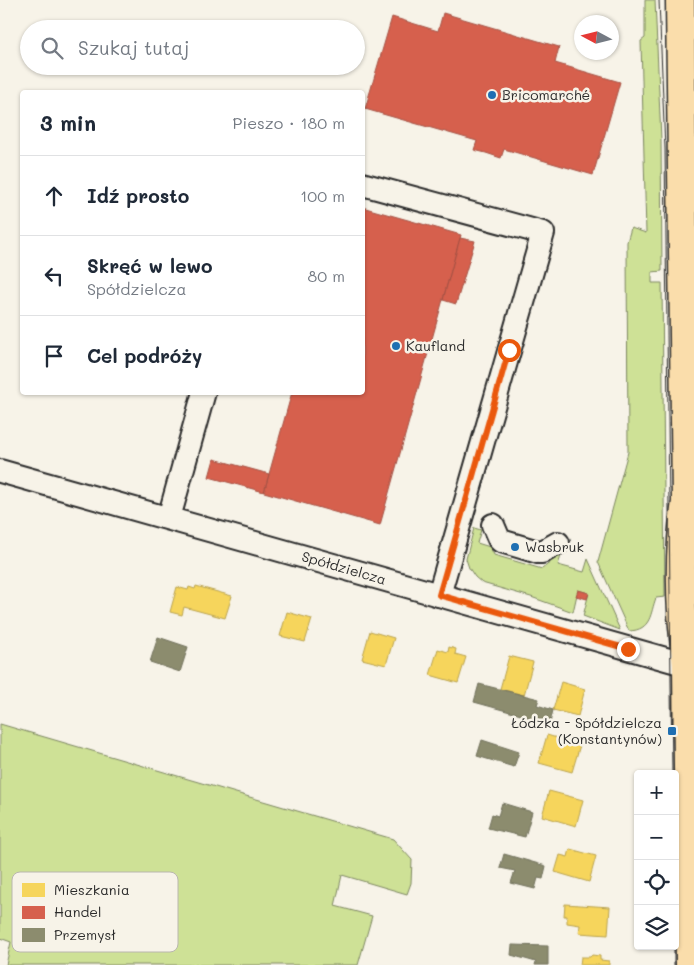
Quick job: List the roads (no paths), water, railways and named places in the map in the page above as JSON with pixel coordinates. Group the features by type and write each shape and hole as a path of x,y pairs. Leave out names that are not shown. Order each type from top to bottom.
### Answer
{"main road":[{"path":"680,0 686,502 682,527 682,631 691,652 690,965"},
{"path":"686,502 694,550"}],"street":[{"path":"365,185 543,234 439,595"},
{"path":"169,518 203,395"},
{"name":"Spółdzielcza","path":"0,471 439,595 691,652"},
{"path":"496,532 501,541 550,548"}],"tram line":[{"path":"659,0 665,149 672,770"},
{"path":"674,950 674,965"}],"place":[{"name":"Bricomarché","path":"492,95"},
{"name":"Kaufland","path":"396,346"},
{"name":"Wasbruk","path":"515,547"},
{"name":"Łódzka - Spółdzielcza (Konstantynów)","path":"672,731"}]}
